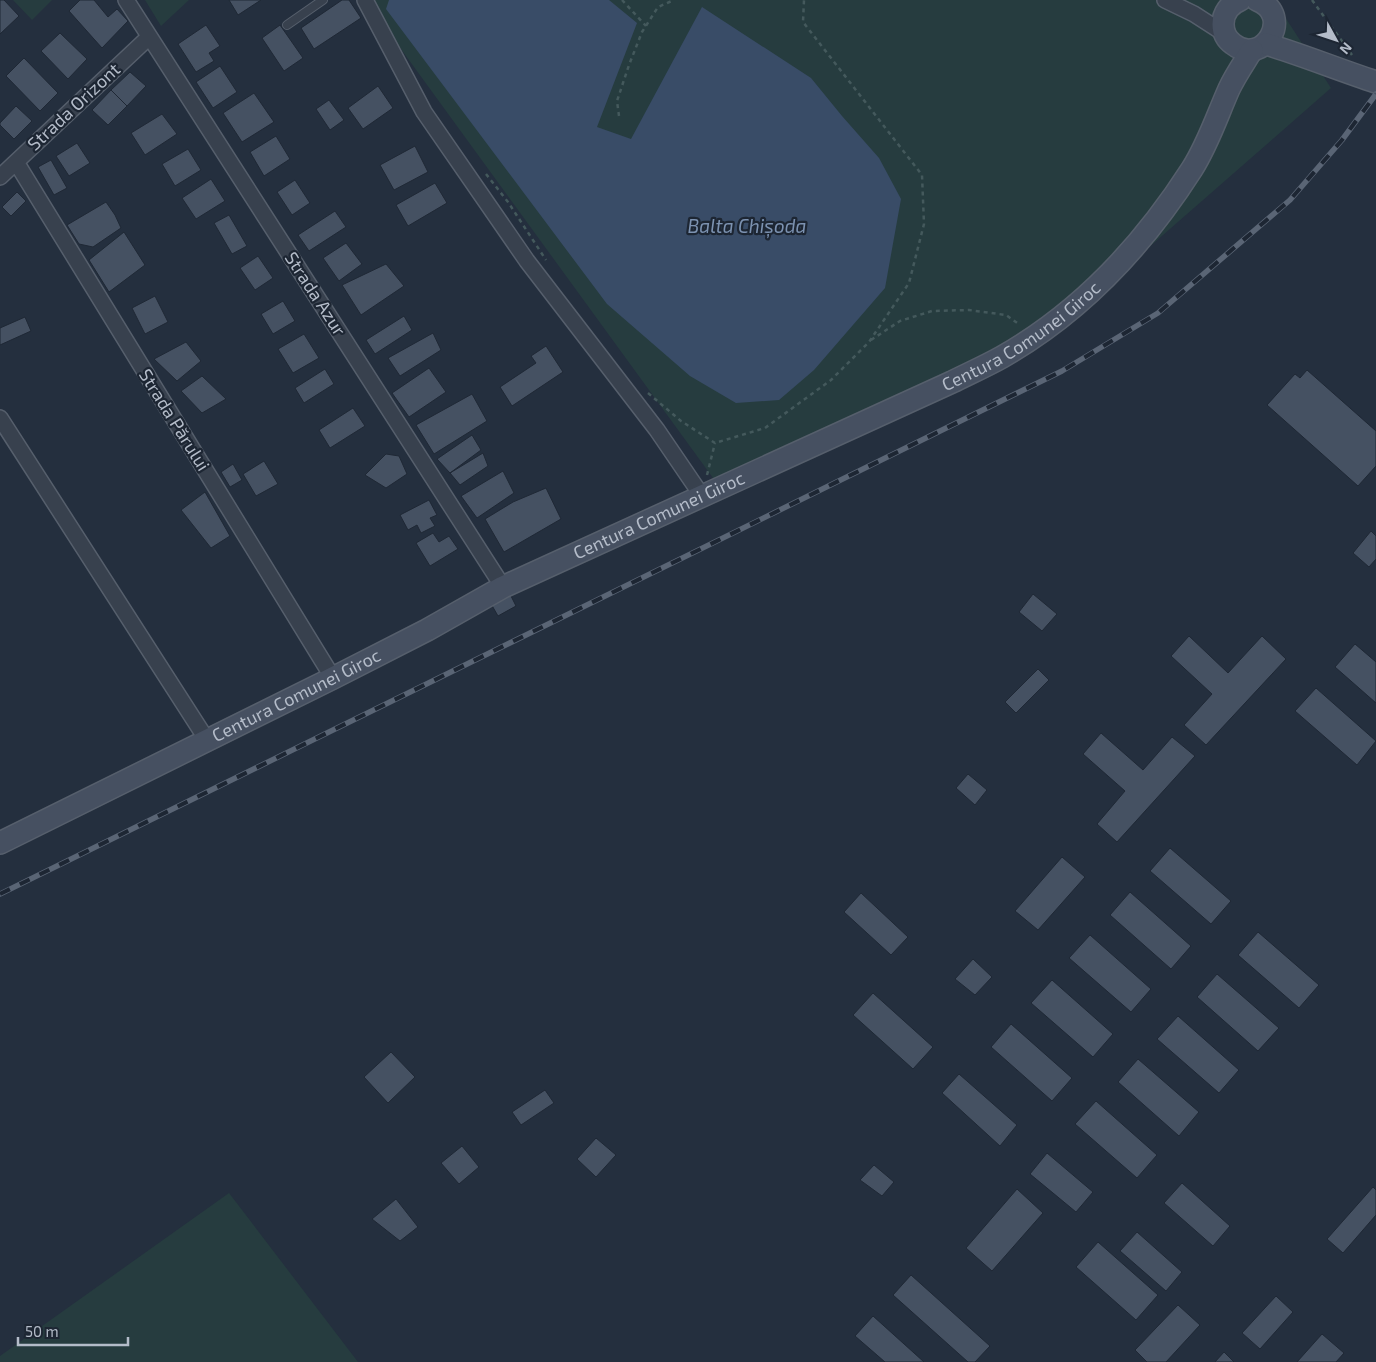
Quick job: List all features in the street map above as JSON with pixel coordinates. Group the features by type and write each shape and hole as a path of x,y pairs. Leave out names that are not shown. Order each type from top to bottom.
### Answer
{"main road":[{"name":"Centura Comunei Giroc","path":"0,843 333,678 426,630 503,587 952,382 1003,357 1036,335 1096,288 1149,227 1192,168 1213,129 1250,40 1224,19 1246,2"},
{"path":"1246,2 1272,12 1250,40 1302,55 1330,67 1366,78"}],"street":[{"name":"Strada Azur","path":"126,0 503,587"},
{"path":"365,0 424,112 527,261 657,430 702,496"},
{"path":"1165,0 1250,40"},
{"path":"1194,14 1246,2"},
{"name":"Strada Orizont","path":"0,177 149,37"},
{"name":"Strada Părului","path":"16,162 333,678"},
{"path":"0,418 208,740"}],"lane":[{"path":"287,26 323,0"}],"path":[{"path":"622,0 646,26"},
{"path":"619,116 618,101 629,65 646,26 658,7 674,0"},
{"path":"648,392 681,422 714,443 764,428 831,380 869,342 909,283 924,224 922,174 803,22 804,0"},
{"path":"1312,0 1351,52 1355,62 1366,78"},
{"path":"485,172 508,202 550,265"},
{"path":"869,342 900,321 932,311 969,310 1006,315 1036,335"},
{"path":"702,496 714,443"}],"green space":[{"path":"13,0 52,0 32,20"},
{"path":"145,0 189,0 161,26"},
{"path":"373,0 1274,0 1331,88 1091,298 721,489 390,34"},
{"path":"229,1193 358,1362 0,1362 0,1356"}],"water":[{"name":"Balta Chișoda","path":"389,0 609,0 637,23 597,127 631,139 702,7 811,78 879,158 901,199 885,288 814,370 779,400 736,403 690,376 607,304 386,9"}],"building":[{"path":"0,0 4,0 19,16 0,34"},
{"path":"80,0 94,0 108,17 117,9 128,21 102,48 69,11"},
{"path":"229,0 261,0 238,15"},
{"path":"342,0 349,0 361,18 314,49 301,28"},
{"path":"206,25 220,46 209,53 214,61 196,72 178,44"},
{"path":"280,25 303,58 284,71 262,38"},
{"path":"60,33 87,59 68,79 41,51"},
{"path":"24,58 58,93 40,111 6,76"},
{"path":"220,66 237,92 213,108 196,82"},
{"path":"130,72 146,86 127,106 111,90"},
{"path":"378,86 393,108 363,129 348,108"},
{"path":"111,90 127,106 108,125 92,110"},
{"path":"254,93 274,122 242,142 223,113"},
{"path":"329,100 344,120 330,130 316,109"},
{"path":"16,106 32,121 14,139 0,123"},
{"path":"162,114 177,134 145,155 131,133"},
{"path":"276,136 290,159 264,176 250,152"},
{"path":"77,143 90,163 69,176 56,156"},
{"path":"415,146 428,172 394,190 380,165"},
{"path":"188,149 201,170 175,186 162,164"},
{"path":"51,160 67,188 54,195 38,167"},
{"path":"211,179 225,201 196,219 182,198"},
{"path":"295,180 310,203 292,215 277,192"},
{"path":"435,183 447,203 408,226 396,205"},
{"path":"17,192 26,201 11,216 2,207"},
{"path":"106,202 121,228 93,247 79,244 67,225"},
{"path":"335,211 346,227 309,251 298,235"},
{"path":"229,215 247,246 232,254 214,223"},
{"path":"124,232 145,265 109,292 89,260"},
{"path":"346,243 362,264 339,281 323,258"},
{"path":"258,256 273,278 255,290 240,268"},
{"path":"386,264 404,286 361,315 342,285"},
{"path":"155,296 168,322 145,334 132,308"},
{"path":"283,301 295,321 273,334 261,314"},
{"path":"404,316 412,330 375,354 366,340"},
{"path":"25,317 31,331 0,345 0,328"},
{"path":"433,333 441,350 400,376 388,358"},
{"path":"304,334 319,358 293,373 278,349"},
{"path":"186,342 201,361 177,381 154,359"},
{"path":"546,346 563,372 512,406 500,387 536,363 531,356"},
{"path":"429,368 446,392 409,417 392,393"},
{"path":"325,369 334,384 304,403 295,388"},
{"path":"1307,370 1376,431 1376,466 1358,486 1267,405 1295,374 1300,378"},
{"path":"202,376 226,399 202,413 181,391"},
{"path":"472,394 487,421 434,454 416,425"},
{"path":"353,408 365,426 330,448 319,430"},
{"path":"472,435 481,450 450,473 437,459"},
{"path":"483,453 488,466 460,485 450,473"},
{"path":"386,454 399,456 407,474 386,488 365,475"},
{"path":"264,461 278,484 256,496 243,474"},
{"path":"233,464 242,480 230,487 221,472"},
{"path":"503,471 514,493 477,518 461,496"},
{"path":"546,488 561,519 504,552 485,519 513,502"},
{"path":"205,492 230,536 211,548 181,510"},
{"path":"429,500 437,515 430,518 435,526 421,533 417,525 408,530 400,515"},
{"path":"1371,531 1376,536 1376,559 1369,567 1353,553"},
{"path":"433,533 439,542 449,536 458,549 430,566 416,543"},
{"path":"509,592 516,606 498,616 490,602"},
{"path":"1033,594 1057,614 1042,631 1019,612"},
{"path":"1189,636 1228,673 1262,636 1286,659 1206,745 1184,725 1212,694 1171,656"},
{"path":"1355,644 1376,662 1376,703 1335,667"},
{"path":"1038,669 1049,680 1016,713 1005,702"},
{"path":"1316,688 1376,741 1357,765 1295,711"},
{"path":"1101,733 1143,770 1172,737 1195,756 1117,842 1097,824 1125,791 1083,754"},
{"path":"968,774 987,790 975,805 956,788"},
{"path":"1170,848 1231,901 1211,924 1150,871"},
{"path":"1062,857 1085,877 1038,930 1015,911"},
{"path":"1130,892 1191,946 1171,969 1110,915"},
{"path":"861,893 908,937 891,955 844,912"},
{"path":"1258,932 1319,985 1299,1008 1238,955"},
{"path":"1090,935 1151,989 1131,1012 1069,958"},
{"path":"973,959 992,977 975,995 955,979"},
{"path":"1217,974 1279,1028 1258,1051 1197,997"},
{"path":"1052,980 1113,1034 1093,1057 1031,1003"},
{"path":"873,993 933,1047 913,1069 853,1015"},
{"path":"1178,1016 1239,1070 1219,1093 1157,1039"},
{"path":"1011,1024 1072,1078 1052,1101 991,1047"},
{"path":"391,1052 415,1077 388,1103 364,1077"},
{"path":"1138,1059 1199,1112 1179,1136 1118,1082"},
{"path":"959,1074 1017,1125 1000,1146 942,1093"},
{"path":"545,1090 554,1103 521,1125 512,1112"},
{"path":"1096,1101 1157,1155 1137,1178 1075,1124"},
{"path":"596,1138 616,1155 596,1177 577,1159"},
{"path":"462,1146 479,1167 459,1184 441,1163"},
{"path":"1047,1153 1093,1192 1076,1212 1030,1174"},
{"path":"874,1165 894,1182 882,1196 860,1180"},
{"path":"1182,1183 1230,1226 1213,1246 1164,1203"},
{"path":"1373,1187 1376,1190 1376,1215 1343,1253 1327,1239"},
{"path":"1017,1189 1043,1213 992,1271 966,1248"},
{"path":"396,1199 418,1227 400,1241 372,1219"},
{"path":"1137,1232 1182,1272 1166,1291 1120,1251"},
{"path":"1098,1242 1158,1295 1136,1320 1076,1267"},
{"path":"911,1275 990,1346 975,1362 968,1362 893,1295"},
{"path":"1276,1296 1293,1312 1260,1349 1242,1333"},
{"path":"1178,1305 1200,1325 1166,1362 1147,1362 1135,1350"},
{"path":"873,1316 924,1362 885,1362 855,1336"},
{"path":"1322,1334 1344,1353 1336,1362 1297,1362"},
{"path":"1224,1352 1234,1362 1215,1362"}],"railway":[{"path":"0,894 1062,371 1158,313 1290,200 1342,140 1376,94"}]}
